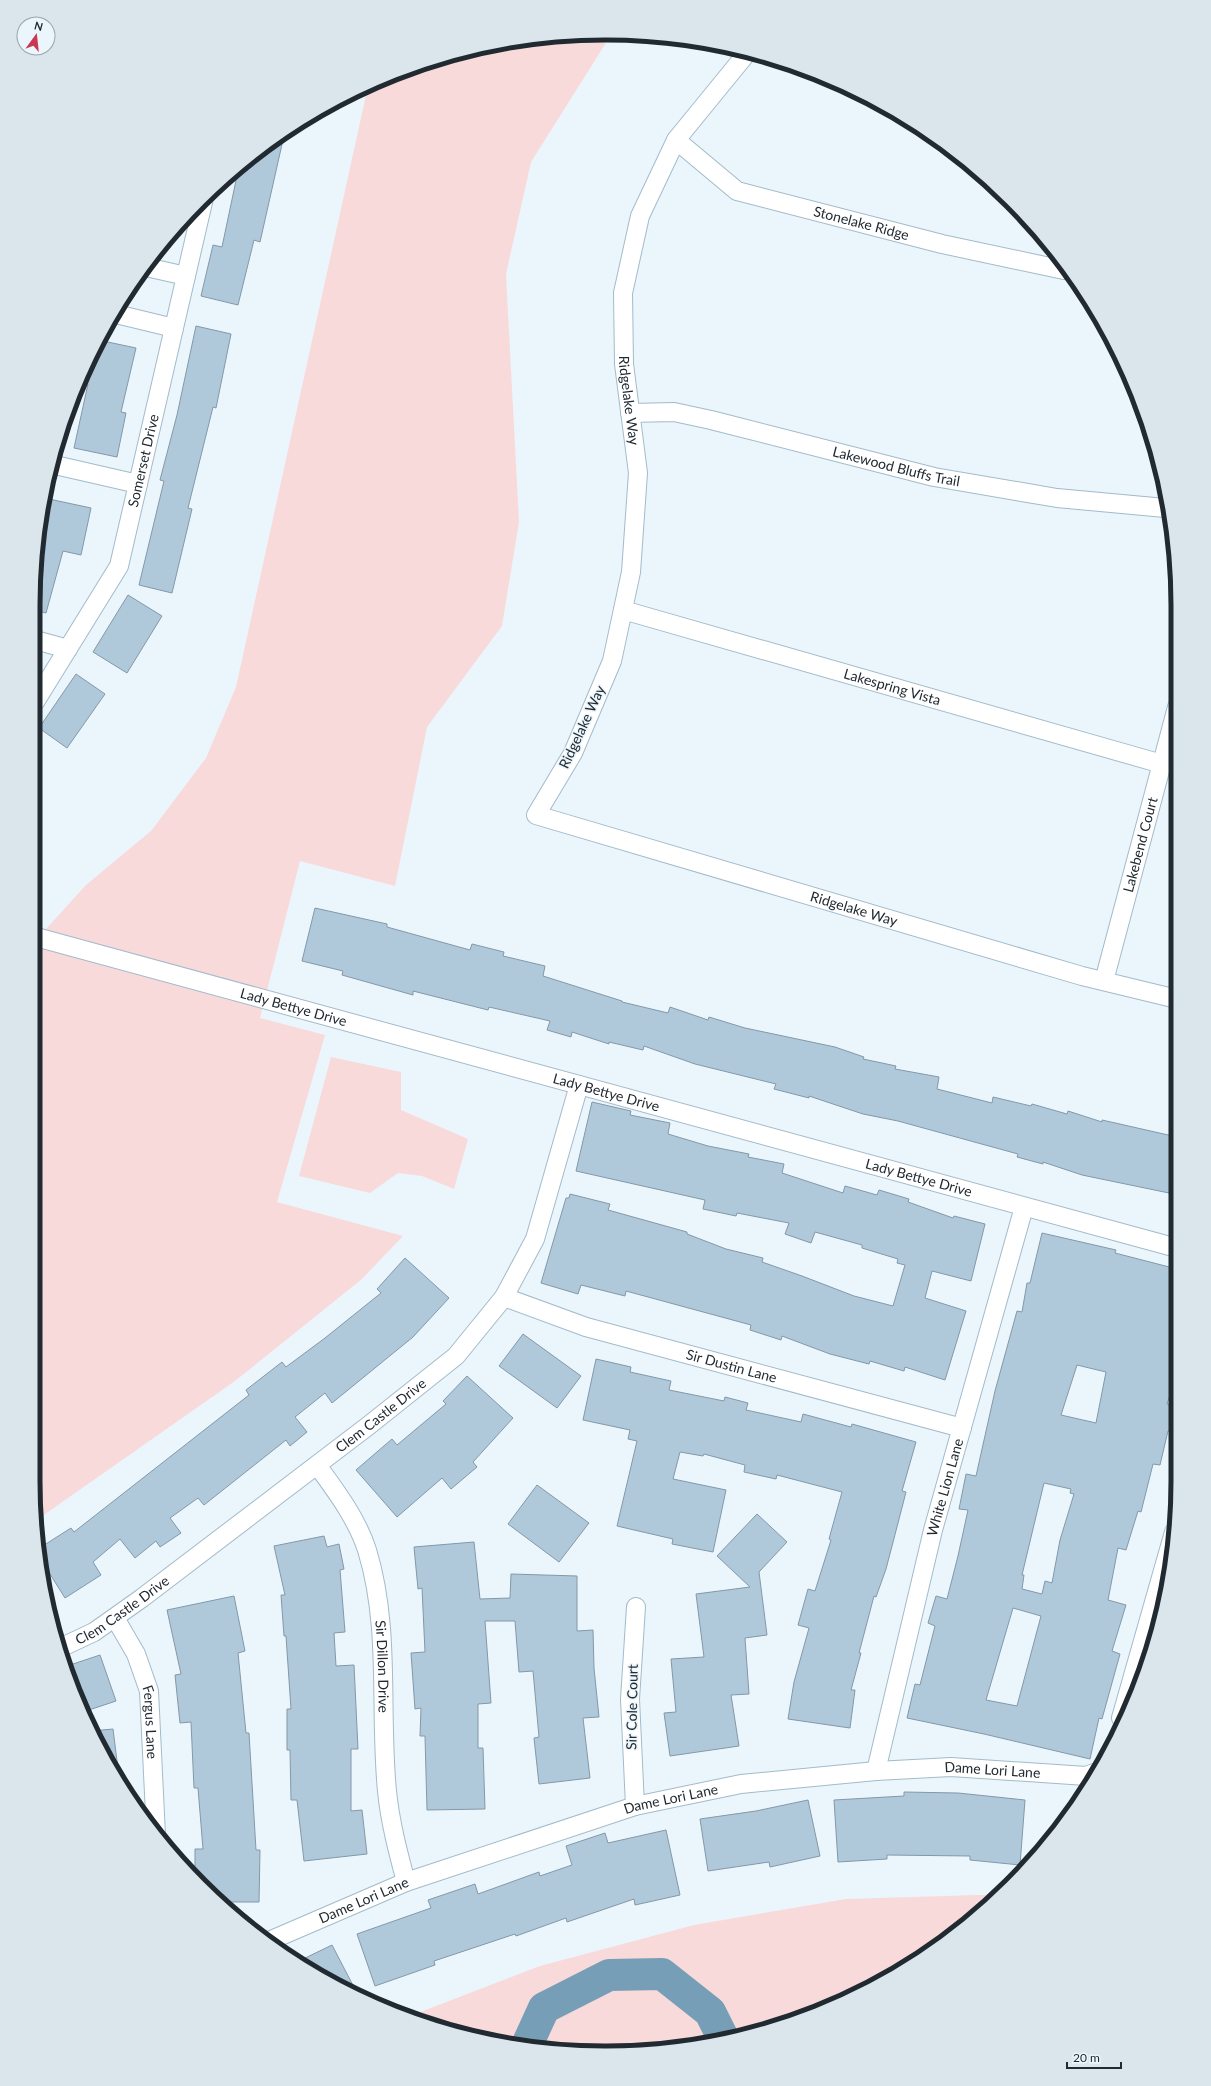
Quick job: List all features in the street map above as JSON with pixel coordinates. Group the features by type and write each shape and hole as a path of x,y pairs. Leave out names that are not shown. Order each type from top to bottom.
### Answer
{"street":[{"name":"Ridgelake Way","path":"744,57 676,140 640,216 623,293 624,364 638,473 631,572 612,661 576,746 536,815 1104,981 1171,998"},
{"name":"Stonelake Ridge","path":"676,140 737,191 942,244 1060,269"},
{"name":"Somerset Drive","path":"40,694 119,566 201,211"},
{"path":"152,268 186,276"},
{"path":"121,315 174,328"},
{"name":"Lakewood Bluffs Trail","path":"630,413 674,412 712,420 934,477 1057,498 1162,508"},
{"path":"58,466 138,484"},
{"name":"Lakespring Vista","path":"623,610 1162,764"},
{"path":"40,642 68,649"},
{"name":"Lakebend Court","path":"1104,981 1171,730"},
{"name":"Lady Bettye Drive","path":"40,937 1171,1246"},
{"name":"Clem Castle Drive","path":"65,1646 94,1632 115,1618 317,1465 456,1356 504,1297 535,1239 578,1085"},
{"name":"White Lion Lane","path":"876,1771 934,1530 1024,1207"},
{"name":"Sir Dustin Lane","path":"504,1297 586,1327 962,1428"},
{"name":"Sir Dillon Drive","path":"317,1465 346,1506 367,1550 382,1620 387,1791 394,1840 406,1882"},
{"path":"1125,1704 1164,1568"},
{"name":"Sir Cole Court","path":"635,1806 630,1699 636,1607"},
{"name":"Fergus Lane","path":"115,1618 136,1654 149,1691 155,1823"},
{"name":"Dame Lori Lane","path":"274,1939 406,1882 635,1806 741,1784 876,1771 951,1767 1088,1775"}],"shaded area":[{"path":"608,40 531,162 506,274 519,522 502,626 427,727 395,886 300,861 260,1018 325,1035 277,1202 403,1236 362,1279 235,1381 41,1517 40,936 86,885 151,831 206,758 236,687 366,93 424,70 459,59 495,51 569,41"},
{"path":"331,1057 401,1072 401,1110 468,1139 454,1189 422,1176 398,1173 370,1193 299,1176"},
{"path":"989,1895 950,1929 920,1951 856,1988 787,2016 752,2027 716,2035 642,2045 569,2045 495,2035 459,2027 417,2013 540,1966 694,1925 846,1899"}],"building":[{"path":"283,141 260,242 254,240 238,305 201,296 213,245 222,247 237,177"},
{"path":"196,326 231,334 216,408 213,407 188,508 192,509 172,593 139,585 164,481 160,480 177,415"},
{"path":"106,342 136,348 121,412 126,413 117,457 74,448 88,384 85,384"},
{"path":"50,499 91,508 81,555 63,551 46,613 40,612 41,569"},
{"path":"128,595 162,616 127,673 93,652"},
{"path":"76,674 105,694 67,748 40,729"},
{"path":"315,908 387,924 387,927 470,950 472,944 504,952 503,956 545,966 543,976 622,1002 668,1013 670,1007 708,1020 709,1017 745,1028 835,1047 864,1057 863,1059 896,1066 895,1069 939,1077 937,1089 992,1103 993,1097 1031,1106 1032,1104 1067,1114 1068,1111 1102,1122 1102,1120 1171,1136 1171,1183 1169,1193 1082,1175 1043,1162 1043,1164 1017,1157 1018,1154 898,1121 863,1114 809,1096 809,1098 774,1089 776,1084 695,1064 644,1046 643,1050 609,1042 609,1044 572,1032 571,1037 547,1030 550,1021 489,1007 488,1010 413,991 413,995 342,975 343,971 302,961"},
{"path":"592,1102 631,1111 630,1115 670,1123 668,1134 708,1146 749,1154 748,1157 784,1164 782,1173 843,1193 845,1186 877,1195 879,1190 909,1199 908,1202 953,1218 954,1216 985,1224 971,1281 932,1271 925,1298 966,1311 945,1380 905,1367 904,1371 870,1361 869,1364 830,1354 782,1336 781,1340 750,1330 751,1325 626,1291 625,1296 581,1285 578,1294 541,1283 566,1198 569,1198 570,1194 610,1204 608,1210 687,1232 687,1234 726,1249 763,1258 762,1262 854,1296 893,1306 905,1265 897,1263 898,1259 862,1248 862,1245 815,1232 811,1243 785,1234 789,1223 737,1213 736,1216 703,1209 705,1200 576,1171"},
{"path":"1042,1233 1116,1250 1115,1253 1171,1267 1171,1392 1167,1404 1171,1405 1171,1432 1168,1431 1160,1465 1153,1464 1141,1512 1138,1511 1126,1550 1118,1548 1108,1600 1126,1605 1112,1651 1120,1654 1102,1719 1099,1718 1090,1759 984,1734 907,1718 915,1684 920,1685 935,1626 928,1623 936,1596 947,1599 958,1556 968,1510 959,1509 966,1474 976,1476 995,1391 1017,1311 1022,1312 1027,1283 1030,1283","holes":["1077,1365 1106,1372 1096,1423 1061,1415","1044,1483 1071,1489 1070,1493 1074,1494 1060,1540 1052,1583 1045,1581 1042,1594 1022,1589 1024,1575 1022,1575","1013,1608 1041,1616 1017,1706 986,1700"]},
{"path":"405,1258 449,1298 413,1337 332,1403 325,1393 295,1417 307,1432 290,1446 286,1440 204,1505 198,1498 170,1518 181,1533 160,1547 156,1541 135,1558 120,1539 93,1562 101,1575 65,1598 48,1570 44,1545 71,1528 74,1532 249,1395 246,1390 282,1362 286,1367 325,1338 381,1293 377,1289"},
{"path":"523,1334 581,1376 557,1408 499,1366"},
{"path":"596,1359 631,1367 630,1372 671,1381 669,1390 724,1401 725,1397 748,1403 746,1410 801,1422 803,1414 851,1427 852,1424 916,1442 902,1491 906,1492 886,1569 876,1597 874,1596 859,1653 861,1653 851,1690 855,1690 850,1728 788,1719 794,1682 809,1628 798,1625 808,1589 815,1591 831,1540 829,1539 842,1492 777,1475 776,1479 744,1472 745,1465 704,1454 703,1456 680,1452 673,1479 726,1490 713,1552 672,1544 673,1539 617,1526 637,1441 628,1439 630,1430 583,1420"},
{"path":"467,1376 513,1418 473,1462 477,1467 451,1489 442,1478 397,1517 356,1470 392,1439 397,1445 446,1404 443,1401"},
{"path":"537,1485 589,1523 559,1562 508,1524"},
{"path":"757,1514 787,1542 759,1572 767,1635 745,1638 749,1694 731,1695 739,1746 670,1756 664,1713 676,1712 671,1659 704,1657 696,1594 750,1587 717,1556"},
{"path":"324,1536 327,1547 339,1544 344,1569 340,1570 345,1632 334,1633 336,1666 354,1665 358,1749 351,1749 351,1811 362,1810 367,1854 304,1861 297,1800 291,1800 290,1750 287,1750 287,1709 291,1709 286,1636 284,1636 281,1595 285,1595 274,1546"},
{"path":"474,1542 480,1599 510,1598 511,1574 577,1576 577,1631 593,1630 594,1668 599,1717 583,1718 590,1778 539,1784 534,1738 539,1737 533,1671 519,1672 515,1621 485,1621 491,1703 478,1704 478,1748 483,1748 485,1809 427,1810 425,1736 420,1736 421,1708 415,1709 411,1653 425,1652 422,1588 418,1589 414,1547"},
{"path":"234,1596 245,1651 238,1653 246,1733 249,1733 256,1850 260,1850 259,1902 229,1902 195,1869 195,1849 203,1849 198,1788 194,1788 191,1722 180,1723 175,1675 181,1674 167,1610"},
{"path":"100,1655 116,1701 89,1710 71,1665"},
{"path":"113,1729 118,1766 116,1763 98,1730"},
{"path":"904,1792 958,1793 1025,1800 1020,1864 970,1860 970,1856 887,1855 887,1859 838,1862 834,1800 904,1796"},
{"path":"808,1800 820,1856 770,1867 769,1862 708,1871 700,1819 756,1811"},
{"path":"666,1830 680,1895 635,1905 634,1899 567,1922 566,1918 516,1936 515,1934 434,1961 435,1965 375,1986 357,1934 431,1908 428,1900 475,1884 478,1894 539,1872 540,1876 572,1865 566,1846 605,1833 608,1843"},
{"path":"332,1945 354,1987 323,1970 304,1959"}],"waterway":[{"path":"529,2041 544,2008 609,1975 662,1974 710,2012 721,2034"}]}
